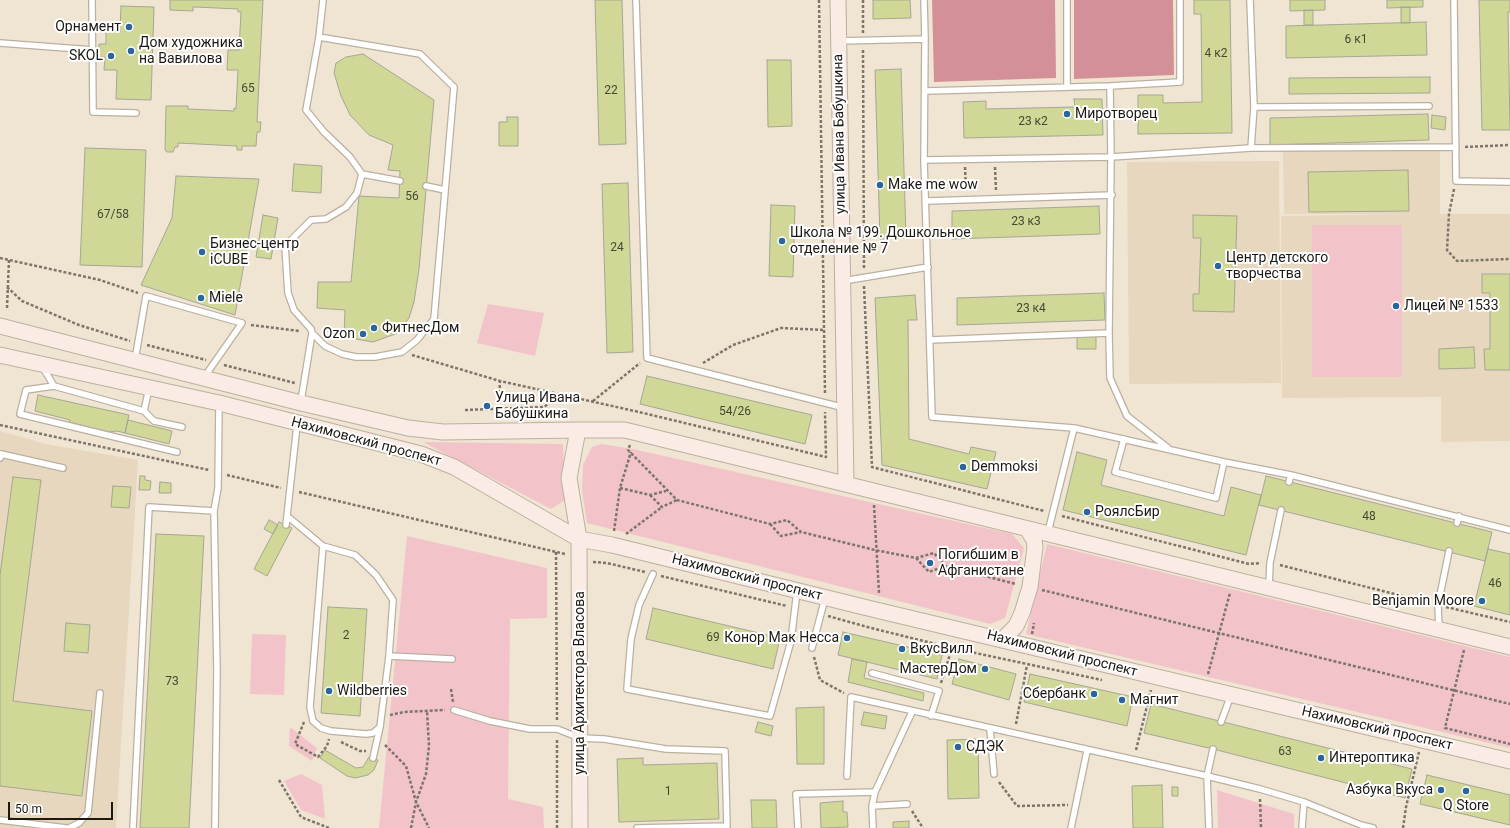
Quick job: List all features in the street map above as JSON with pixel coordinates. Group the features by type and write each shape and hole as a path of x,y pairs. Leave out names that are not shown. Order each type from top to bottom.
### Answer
{"main road":[{"name":"улица Ивана Бабушкина","path":"838,0 846,484"},
{"name":"Нахимовский проспект","path":"1,325 204,378 408,428 443,432 624,430 1510,647"},
{"name":"Нахимовский проспект","path":"0,355 219,403 421,454 454,466 579,539 612,545 825,598 1003,639 1510,761"},
{"path":"0,366 23,360"},
{"name":"улица Архитектора Власова","path":"578,430 569,478 579,539 580,828"},
{"path":"1003,639 1016,626 1022,614 1030,587 1035,547 1034,540 1027,529"}],"lane":[{"path":"92,0 93,112 136,113"},
{"path":"323,0 319,37 306,110 324,132 350,158 362,174 400,181"},
{"path":"636,0 647,358 845,408"},
{"path":"924,0 926,91 924,160 927,201 932,417 1074,428 1224,462 1291,475 1458,520 1510,530"},
{"path":"1067,0 1067,87"},
{"path":"926,91 1110,86 1180,82 1180,0"},
{"path":"1250,0 1254,107 1251,148"},
{"path":"1454,0 1456,181 1510,182"},
{"path":"319,37 420,54 454,87 434,319 417,340 402,352 375,357 356,357 342,354 325,346 312,333 311,329 294,310 288,293 284,246 311,220 326,219 346,207 357,193 362,174"},
{"path":"838,41 925,39"},
{"path":"0,43 93,50"},
{"path":"1110,86 1112,195 1109,333 1110,378 1127,416 1170,450"},
{"path":"1254,107 1429,106"},
{"path":"924,160 1111,157 1251,148 1456,147"},
{"path":"426,186 445,190"},
{"path":"927,201 1112,195"},
{"path":"843,281 928,267"},
{"path":"134,360 146,296 242,323 216,363 204,378"},
{"path":"301,402 312,333"},
{"path":"930,340 1109,333"},
{"path":"40,364 54,386"},
{"path":"177,452 20,414 26,390 54,386 144,411 154,421 182,427"},
{"path":"144,411 150,388"},
{"path":"214,828 217,671 214,511 218,488 219,403"},
{"path":"286,525 297,423"},
{"path":"1047,534 1074,428"},
{"path":"1124,439 1115,472 1216,498 1224,462"},
{"path":"0,458 0,454 63,468"},
{"path":"1289,482 1291,475"},
{"path":"133,828 149,507 214,511"},
{"path":"1269,588 1270,563 1281,510"},
{"path":"287,516 323,546 355,555 376,575 393,600 389,656 380,727 373,758"},
{"path":"323,546 310,707 313,721 321,728 331,731 366,734 373,733 380,727"},
{"path":"1439,630 1438,605 1449,551"},
{"path":"653,574 639,605 631,639 627,689 770,716 791,641 797,591"},
{"path":"812,648 825,598"},
{"path":"389,656 452,659"},
{"path":"872,673 939,691 931,716"},
{"path":"69,828 79,823 88,813 100,693"},
{"path":"1221,722 1231,694"},
{"path":"847,776 850,698 1207,776 1260,789 1304,802 1361,825 1373,828"},
{"path":"454,710 490,722 530,729 557,729 580,738 666,749 725,751 727,826 636,828"},
{"path":"873,828 872,806 875,792 912,712"},
{"path":"990,729 994,774"},
{"path":"1209,828 1207,776 1213,749"},
{"path":"1071,828 1087,751"},
{"path":"798,828 796,794 875,792"},
{"path":"1302,828 1304,802"},
{"path":"872,806 907,804"},
{"path":"0,820 66,828"}],"path":[{"path":"402,352 500,381 826,457 819,0"},
{"path":"863,0 864,277 872,467 1250,564 1270,563 1510,622"},
{"path":"1456,147 1510,145"},
{"path":"995,158 997,198"},
{"path":"965,159 966,199"},
{"path":"1456,181 1449,214 1448,250 1457,261 1510,259"},
{"path":"0,258 100,280 146,296"},
{"path":"7,308 9,260"},
{"path":"8,287 22,301 78,325 138,343 303,385"},
{"path":"245,324 312,333"},
{"path":"692,369 733,344 781,328 824,330"},
{"path":"592,402 647,358"},
{"path":"499,408 500,381"},
{"path":"465,410 544,407 561,395"},
{"path":"0,425 218,472 556,552 594,563 607,563 795,608"},
{"path":"607,563 612,545 620,488 630,451 676,500 770,524 787,520 801,532"},
{"path":"620,488 650,495 667,491"},
{"path":"650,495 662,507"},
{"path":"612,545 662,507 676,500"},
{"path":"874,504 875,550 879,593"},
{"path":"770,524 781,536 801,532 875,550 916,558 934,553 945,566"},
{"path":"556,552 557,828"},
{"path":"916,558 929,572 945,566 1017,584"},
{"path":"1041,590 1510,704"},
{"path":"1208,674 1230,594"},
{"path":"820,613 871,628 952,648 1104,681"},
{"path":"1466,643 1445,728 1510,744"},
{"path":"812,648 820,680 850,698"},
{"path":"939,691 952,648"},
{"path":"1014,734 1027,665"},
{"path":"1143,689 1158,692"},
{"path":"1133,760 1151,690"},
{"path":"310,707 296,744 318,757 327,746 330,737 360,751 375,750"},
{"path":"381,717 404,712 454,710"},
{"path":"411,828 416,802 426,774 429,746 427,711"},
{"path":"373,733 406,766 416,802 429,828"},
{"path":"1403,828 1406,807 1419,751 1425,752"},
{"path":"994,774 1017,806 1076,804"},
{"path":"279,780 301,817 330,828"},
{"path":"1260,789 1261,828"},
{"path":"907,804 923,828"}],"shaded area":[{"path":"932,0 1055,0 1056,78 934,82"},
{"path":"1074,0 1173,0 1174,75 1074,79"},
{"name":"Лицей № 1533","path":"1440,150 1440,214 1510,214 1510,441 1441,442 1441,397 1282,398 1281,216 1411,214 1284,214 1283,151"},
{"path":"1279,161 1281,383 1129,384 1127,162"},
{"path":"1312,225 1402,225 1402,377 1312,377"},
{"path":"488,304 544,313 535,356 477,343"},
{"path":"0,431 46,444 138,460 116,828 0,828"},
{"path":"423,442 563,444 565,500 551,509"},
{"path":"601,444 633,449 1012,534 1024,548 1005,618 990,624 587,523 582,490 583,465 592,447"},
{"path":"407,536 547,568 547,618 510,619 508,799 543,807 544,828 379,828"},
{"path":"1047,544 1510,657 1510,748 1026,634"},
{"path":"252,634 286,635 284,695 250,694"},
{"path":"290,727 317,748 312,761 289,746"},
{"path":"301,774 322,785 325,819 301,810 284,781"},
{"path":"1217,790 1294,814 1294,828 1218,828"}],"building":[{"path":"170,0 263,0 257,122 261,122 260,132 257,132 256,146 242,146 242,150 237,150 237,146 178,143 178,147 175,147 173,152 167,152 165,150 166,106 188,106 188,109 234,111 234,108 236,109 238,70 227,70 228,50 239,50 241,12 238,12 238,9 195,7 193,7 193,11 170,10"},
{"path":"595,0 622,0 626,144 599,145"},
{"path":"873,0 910,0 911,18 873,19"},
{"path":"1194,0 1230,0 1232,133 1138,134 1138,95 1163,95 1163,103 1202,102 1201,14 1194,14"},
{"path":"1290,0 1325,0 1325,10 1290,11"},
{"path":"1387,0 1423,0 1423,7 1387,8"},
{"path":"1479,0 1510,0 1510,12 1508,12 1510,130 1482,130"},
{"path":"121,6 154,7 151,100 116,99 117,70 104,70 105,57 98,56 99,44 106,44 106,31 120,32"},
{"path":"1401,7 1410,7 1410,23 1401,23"},
{"path":"1304,10 1313,10 1313,25 1304,25"},
{"path":"1426,22 1427,55 1286,58 1286,26"},
{"path":"363,54 434,100 419,269 414,302 409,318 398,333 373,342 344,337 345,310 317,308 318,282 351,282 359,196 399,198 400,171 388,170 393,145 369,135 350,115 341,96 334,73 336,63 346,57"},
{"path":"767,60 791,60 792,126 768,127"},
{"path":"901,69 906,238 880,239 875,70"},
{"path":"1430,77 1430,93 1289,94 1289,78"},
{"path":"1074,99 1102,99 1103,135 964,138 963,102 986,101 986,109 1075,107"},
{"path":"1428,114 1429,140 1270,145 1270,118"},
{"path":"1432,115 1446,117 1445,130 1431,128"},
{"path":"507,117 518,117 518,146 499,146 499,122 507,122"},
{"path":"85,148 146,150 142,267 80,265"},
{"path":"294,164 322,166 321,193 292,191"},
{"path":"1408,170 1409,211 1309,212 1308,172"},
{"name":"Бизнес-центр iCUBE","path":"176,176 259,179 235,315 141,285 172,218"},
{"path":"628,183 633,352 607,353 602,184"},
{"name":"Школа № 199. Дошкольное отделение № 7","path":"771,205 795,206 793,277 769,276"},
{"path":"1099,206 1100,234 952,239 952,211"},
{"path":"263,215 278,218 271,259 256,257"},
{"name":"Центр детского творчества","path":"1193,215 1237,216 1234,312 1193,311 1193,294 1199,294 1201,238 1193,238"},
{"path":"1482,274 1510,274 1510,370 1485,370 1484,349 1490,349 1490,293 1482,293"},
{"path":"1104,293 1105,320 957,325 957,298"},
{"path":"915,295 917,320 908,320 909,439 969,454 971,447 996,452 987,489 882,465 875,298"},
{"path":"1077,336 1096,336 1096,349 1077,349"},
{"path":"1474,347 1475,368 1439,369 1439,349"},
{"path":"647,376 812,415 805,444 640,404"},
{"path":"38,395 129,415 125,433 117,431 109,432 69,422 70,420 35,411"},
{"path":"128,420 172,431 169,444 125,433"},
{"path":"1077,452 1107,460 1101,485 1224,516 1231,487 1261,495 1246,555 1063,510"},
{"path":"140,476 145,476 145,480 151,481 150,490 139,490"},
{"path":"1266,476 1492,532 1485,561 1259,505"},
{"path":"13,477 41,480 13,701 92,711 82,796 0,786 0,575"},
{"path":"160,482 171,483 171,493 159,493"},
{"path":"113,486 131,487 129,508 111,507"},
{"path":"269,520 278,525 273,534 264,529"},
{"path":"279,522 292,528 267,576 254,569"},
{"path":"156,534 204,536 189,828 140,828"},
{"path":"1488,549 1510,554 1510,615 1474,606"},
{"path":"328,607 367,609 360,716 321,713"},
{"path":"653,608 780,638 773,669 646,639"},
{"path":"66,623 90,625 88,653 64,651"},
{"path":"843,632 942,655 937,679 838,655"},
{"path":"852,659 867,662 864,678 924,693 923,701 848,682"},
{"path":"959,659 1016,674 1009,700 952,684"},
{"path":"1030,674 1133,697 1127,726 1024,702"},
{"path":"1151,704 1412,769 1405,798 1144,733"},
{"path":"824,707 824,764 797,764 796,708"},
{"path":"864,712 887,716 885,729 861,725"},
{"path":"758,722 773,726 771,736 755,732"},
{"path":"978,739 979,798 948,799 947,740"},
{"path":"325,750 356,768 363,767 369,757 378,760 374,770 368,775 355,778 347,776 320,758"},
{"path":"643,758 643,765 717,763 719,819 619,822 617,759"},
{"path":"1427,775 1510,795 1510,825 1420,804"},
{"path":"1162,785 1163,828 1133,828 1132,786"},
{"path":"1172,787 1178,787 1178,796 1172,796"},
{"path":"751,800 776,800 777,828 752,828"},
{"path":"843,801 843,812 847,812 848,827 821,828 820,803"},
{"path":"909,821 909,828 893,828 893,822"}],"place":[{"name":"Орнамент","path":"129,27"},
{"name":"Дом художника на Вавилова","path":"131,51"},
{"name":"SKOL","path":"111,56"},
{"name":"Миротворец","path":"1067,114"},
{"name":"Make me wow","path":"880,185"},
{"name":"Школа № 199. Дошкольное отделение № 7","path":"782,241"},
{"name":"Бизнес-центр iCUBE","path":"202,252"},
{"name":"Центр детского творчества","path":"1218,266"},
{"name":"Miele","path":"201,298"},
{"name":"Лицей № 1533","path":"1396,306"},
{"name":"ФитнесДом","path":"374,328"},
{"name":"Ozon","path":"363,334"},
{"name":"Улица Ивана Бабушкина","path":"487,406"},
{"name":"Demmoksi","path":"963,467"},
{"name":"РоялсБир","path":"1087,512"},
{"name":"Погибшим в Афганистане","path":"930,563"},
{"name":"Benjamin Moore","path":"1482,601"},
{"name":"Конор Мак Несса","path":"847,638"},
{"name":"ВкусВилл","path":"902,649"},
{"name":"МастерДом","path":"985,669"},
{"name":"Wildberries","path":"329,691"},
{"name":"Сбербанк","path":"1094,694"},
{"name":"Магнит","path":"1122,700"},
{"name":"СДЭК","path":"958,747"},
{"name":"Интероптика","path":"1321,758"},
{"name":"Азбука Вкуса","path":"1441,790"},
{"name":"Q Store","path":"1466,791"}]}
